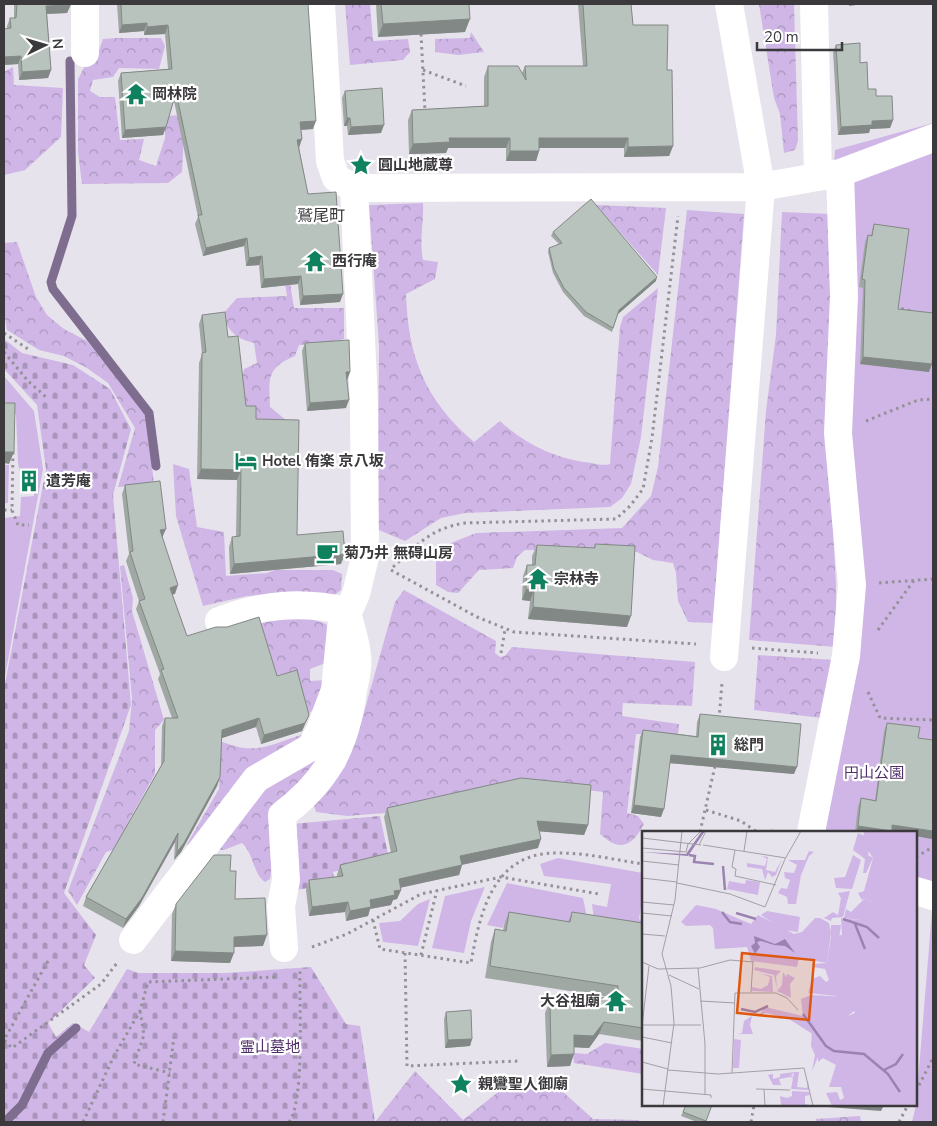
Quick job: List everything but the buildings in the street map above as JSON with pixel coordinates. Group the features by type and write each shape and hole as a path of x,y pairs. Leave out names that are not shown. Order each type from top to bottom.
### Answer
{"street":[{"path":"85,4 85,53"},
{"path":"321,4 330,161 336,178 354,188 761,187 829,174 933,138"},
{"path":"724,652 761,187 729,4"},
{"path":"811,831 846,656 852,585 838,433 844,296 829,174 814,4"},
{"path":"134,940 256,779 311,747 320,730 335,690 338,645 347,612 356,594 365,558 365,431 354,188"},
{"path":"219,621 247,611 277,605 308,605 347,612"},
{"path":"284,948 281,906 286,880 282,815 298,803 324,776 336,758 350,714 358,658 347,612"},
{"path":"917,891 933,896"}],"path":[{"path":"421,34 425,119"},
{"path":"423,70 466,86"},
{"path":"681,188 652,438 643,489 630,506 616,519 465,523 446,526 433,532 390,569 477,617 505,630 536,635 724,652 846,656 857,668 880,718 933,720"},
{"path":"889,306 916,312"},
{"path":"4,333 28,349"},
{"path":"4,352 28,381 46,397"},
{"path":"838,433 891,409 918,400 933,399"},
{"path":"13,443 12,510 18,525 29,525"},
{"path":"4,510 12,510"},
{"path":"852,585 933,579"},
{"path":"876,633 914,580"},
{"path":"501,653 505,630"},
{"path":"718,724 724,652"},
{"path":"700,831 715,766"},
{"path":"706,810 741,821 756,831"},
{"path":"917,856 933,847"},
{"path":"372,920 380,949 472,963 482,912 501,877 527,858 548,853 570,854 642,864"},
{"path":"284,948 310,948 347,934 413,898 437,889 501,877 599,894"},
{"path":"421,955 437,889"},
{"path":"48,961 4,1040 12,1048 101,984 134,940"},
{"path":"405,952 407,1066 518,1060"},
{"path":"290,976 300,976"},
{"path":"83,1122 114,1056 140,1011 148,982 281,977"},
{"path":"289,1122 296,1098 299,1074 300,984"},
{"path":"140,1011 144,1035 134,1064 170,1073"},
{"path":"163,1122 174,1037"},
{"path":"917,1089 933,1058"},
{"path":"750,1122 754,1106"},
{"path":"899,1122 907,1106"}],"green space":[{"path":"345,4 370,4 373,41 408,39 410,52 403,60 350,65"},
{"path":"759,4 794,4 798,141 795,150 784,153 780,114 774,98"},
{"path":"471,32 484,52 458,55 435,52 435,39 470,38"},
{"path":"161,38 165,46 159,69 119,68 113,77 93,80 90,91 100,97 115,97 120,140 144,139 139,160 156,166 165,138 165,116 185,115 182,172 168,183 82,184 78,152 78,79 87,62 98,53 103,39"},
{"path":"13,67 14,85 63,88 61,137 25,170 4,175 4,72"},
{"name":"円山公園","path":"933,123 933,886 917,882 917,831 801,831 841,643 832,200 835,150"},
{"path":"423,203 421,245 423,260 438,262 435,279 406,294 407,317 415,357 431,393 457,426 474,442 500,421 531,444 554,454 600,465 610,464 620,327 623,317 658,288 641,437 631,484 622,498 610,507 465,513 441,518 405,541 374,528 378,463 379,345 369,205"},
{"path":"596,205 666,208 658,275"},
{"path":"687,210 744,214 713,623 688,622 678,601 676,573 673,563 653,560 637,552 525,550 517,557 513,568 479,570 458,593 448,592 436,585 436,559 451,543 476,533 622,528 651,496 658,467"},
{"path":"782,212 831,214 835,273 826,400 836,585 836,647 749,640 766,411 776,335"},
{"path":"17,242 36,297 47,315 64,329 87,341 146,413 154,484 118,487 135,428 108,383 87,368 64,356 39,350 7,330 4,312 4,243"},
{"path":"285,283 290,283 294,308 344,308 344,339 327,343 299,345 295,356 286,360 274,370 269,389 270,407 286,420 266,426 218,398 241,384 244,369 257,363 254,343 234,334 222,315 237,298 287,296"},
{"name":"霊山墓地","path":"4,339 22,353 73,365 110,389 131,429 113,495 131,705 64,893 96,935 84,965 95,978 48,1023 56,1037 73,1023 89,1032 127,969 139,973 226,973 311,967 346,1024 360,1026 375,1122 4,1122 4,689 46,469 37,405 4,369"},
{"path":"4,376 34,411 43,469 4,682 4,518 20,516 21,497 34,496 34,475 21,475 18,464 16,415 4,402"},
{"path":"173,464 189,469 197,527 224,532 226,576 267,573 275,570 333,570 342,574 341,590 329,599 282,594 247,596 203,606 176,516"},
{"path":"4,465 9,465 8,503 4,503"},
{"path":"124,565 133,598 132,611 164,720 155,730 155,774 127,824 127,834 116,849 106,852 77,905 68,891 129,731 132,699 120,566"},
{"path":"404,590 496,641 495,653 500,657 505,656 512,647 695,662 692,706 623,703 622,716 679,724 678,735 636,734 627,813 638,816 644,824 635,838 630,842 620,845 607,840 600,834 603,792 526,783 385,813 347,816 316,812 314,806 345,767 361,723 395,602"},
{"path":"258,618 311,619 326,624 328,627 327,656 323,664 310,669 310,681 326,680 319,703 308,715 295,671 274,676"},
{"path":"758,655 834,660 822,718 754,710"},
{"path":"304,734 331,745 274,823 270,839 270,879 265,882 261,878 242,843 224,850 191,850 187,844 219,789 220,741 243,748 253,748 272,745"},
{"path":"380,816 389,859 333,872 335,884 296,890 292,824"},
{"path":"558,858 642,873 642,900 639,919 642,920 642,935 595,928 592,904 607,907 611,884 544,876 540,864"},
{"path":"507,883 583,898 589,927 564,933 504,923 503,928 487,925"},
{"path":"485,887 471,921 464,953 432,948 445,896"},
{"path":"430,899 418,946 383,942 379,923 400,921 418,904"},
{"path":"933,899 933,1122 912,1122 917,1106"},
{"path":"605,1043 642,1049 642,1074 574,1063 573,1053 587,1054"},
{"path":"415,1071 463,1120 507,1085 562,1091 593,1119 639,1120 639,1122 375,1122"},
{"path":"860,1116 861,1122 816,1122 816,1119"}],"waterway":[{"path":"70,61 72,216 51,282 53,289 149,413 156,466"},
{"path":"5,1122 22,1105 48,1053 76,1028"}],"place":[{"name":"岡林院","path":"136,94"},
{"name":"圓山地蔵尊","path":"361,165"},
{"name":"西行庵","path":"315,261"},
{"name":"Hotel 侑楽 京八坂","path":"246,461"},
{"name":"遺芳庵","path":"29,481"},
{"name":"菊乃井 無碍山房","path":"327,553"},
{"name":"宗林寺","path":"538,579"},
{"name":"総門","path":"718,745"},
{"name":"大谷祖廟","path":"616,1001"},
{"name":"親鸞聖人御廟","path":"461,1084"}],"district":[{"name":"鷲尾町","path":"321,215"}]}
